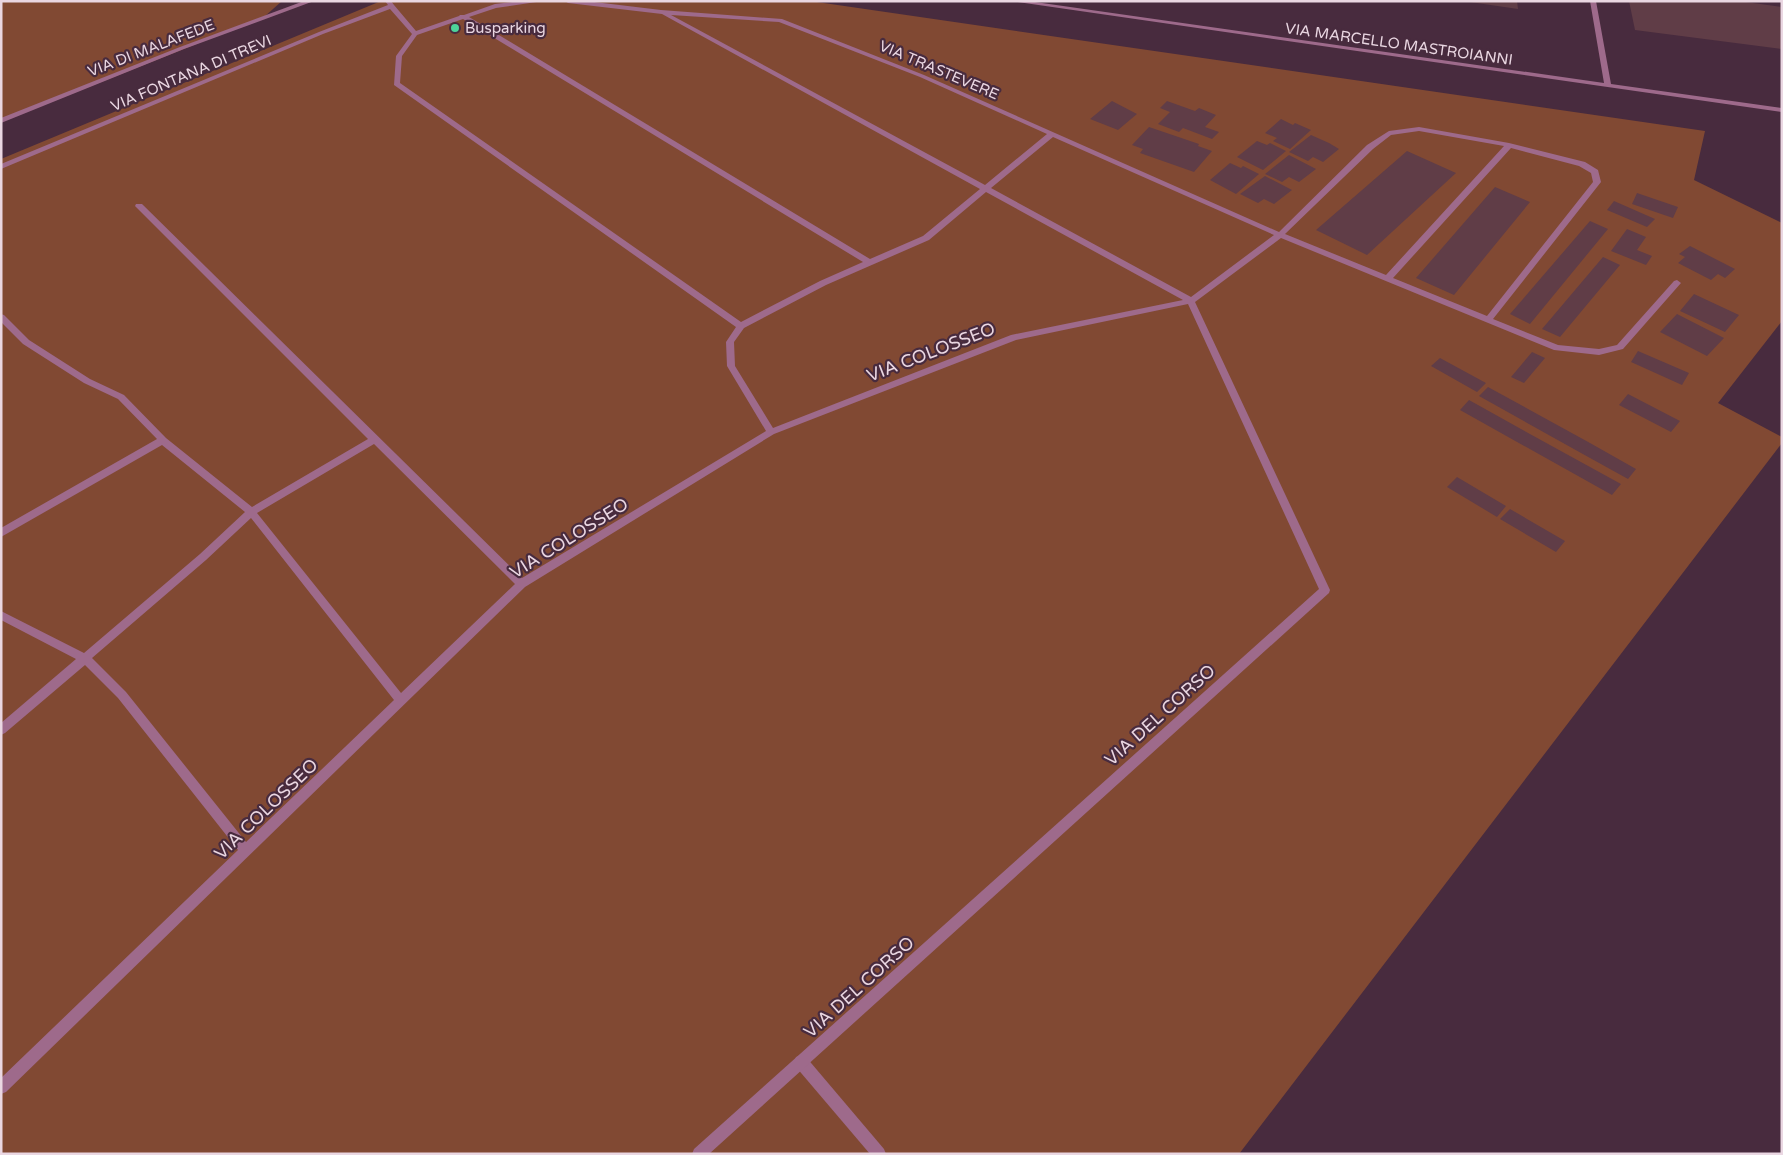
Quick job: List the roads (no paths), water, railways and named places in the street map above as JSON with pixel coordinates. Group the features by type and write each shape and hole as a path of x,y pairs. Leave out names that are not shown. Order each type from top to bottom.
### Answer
{"street":[{"name":"VIA DI MALAFEDE","path":"1,121 182,48 311,1"},
{"path":"540,1 496,6 462,16 415,34 399,56 396,84 741,326"},
{"name":"VIA TRASTEVERE","path":"568,1 661,12 780,20 922,76 1280,235 1557,348 1599,352 1620,346 1677,283"},
{"name":"VIA MARCELLO MASTROIANNI","path":"1012,1 1782,110"},
{"path":"1593,1 1608,86"},
{"path":"390,4 415,34"},
{"name":"VIA FONTANA DI TREVI","path":"1,167 390,4"},
{"path":"661,12 1191,301 1280,235 1370,147 1389,134 1419,130 1509,145 1582,164 1595,172 1597,182 1488,320"},
{"path":"462,16 870,263"},
{"path":"771,432 731,366 730,342 741,326 823,283 926,238 1052,134"},
{"path":"1387,279 1509,145"},
{"path":"139,206 521,584"},
{"name":"VIA COLOSSEO","path":"1,1087 521,584 771,432 1014,337 1191,301"},
{"name":"VIA DEL CORSO","path":"699,1154 1325,590 1191,301"},
{"path":"1,317 26,342 87,381 122,397 163,440 251,512 401,700"},
{"path":"1,730 203,557 251,512 375,439"},
{"path":"1,533 163,440"},
{"path":"1,615 86,659 122,695 246,851"},
{"path":"801,1062 880,1154"}],"place":[{"name":"Busparking","path":"455,28"}]}
